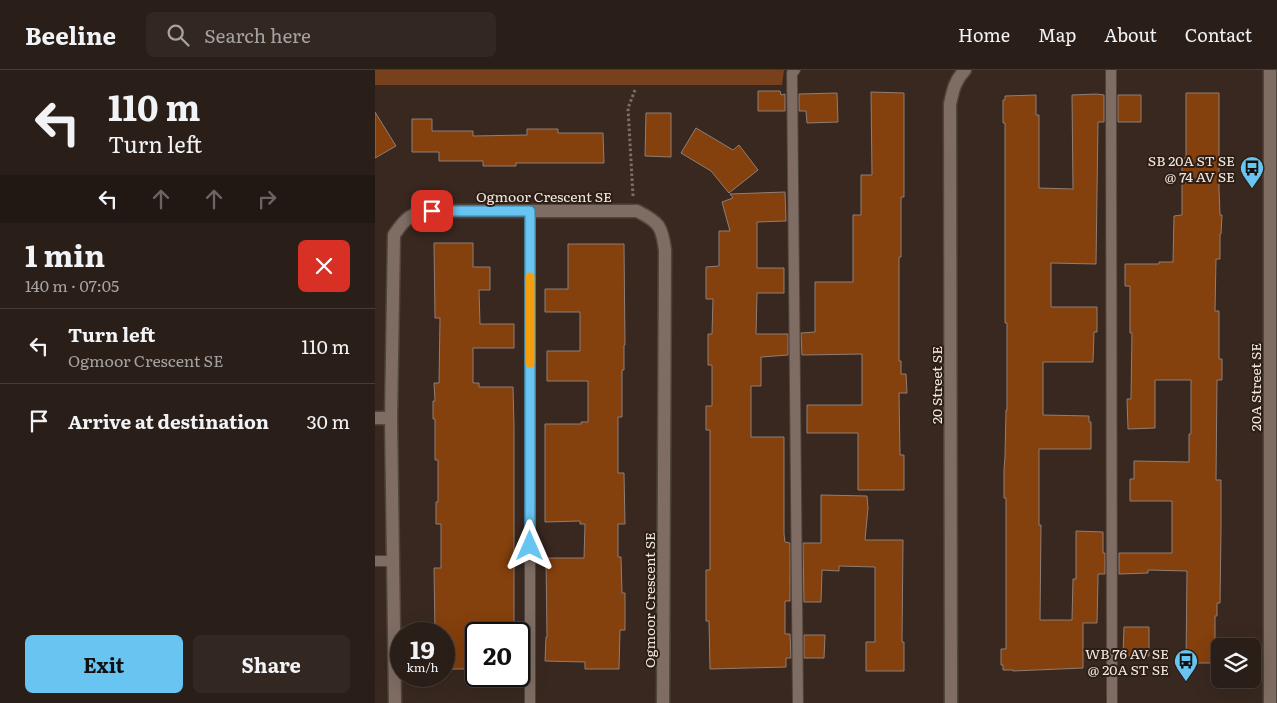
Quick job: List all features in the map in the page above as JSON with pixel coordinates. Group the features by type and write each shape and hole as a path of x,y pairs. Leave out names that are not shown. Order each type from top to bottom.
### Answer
{"street":[{"name":"20 Street SE","path":"951,703 950,104 954,85 964,70"},
{"name":"20A Street SE","path":"1270,70 1270,703"},
{"name":"Ogmoor Crescent SE","path":"395,703 391,418 394,235 403,221 415,212 637,211 654,220 662,230 665,250 663,703"},
{"path":"375,418 391,418"}],"lane":[{"path":"795,70 792,73 798,703"},
{"path":"1111,70 1112,703"},
{"path":"530,211 530,703"},
{"path":"375,561 394,561"}],"path":[{"path":"631,211 633,188 628,108 635,90"}],"shaded area":[{"path":"375,70 784,70 782,85 375,85"}],"building":[{"path":"758,91 780,91 781,95 785,94 785,111 758,111"},
{"path":"871,92 904,93 904,197 901,197 901,257 899,257 899,361 901,361 901,374 906,374 907,393 899,393 900,455 904,455 904,490 858,490 858,433 807,433 807,405 862,405 862,354 802,355 801,333 815,332 815,282 853,282 853,215 861,215 861,175 872,175"},
{"path":"837,93 838,122 807,123 806,111 799,111 799,94"},
{"path":"1186,93 1219,93 1219,189 1220,215 1222,215 1220,259 1216,259 1215,311 1219,311 1219,359 1222,359 1222,380 1217,380 1216,480 1221,480 1220,603 1217,603 1217,616 1215,616 1215,638 1211,638 1211,663 1186,663 1187,571 1148,570 1148,573 1119,574 1119,553 1172,553 1172,501 1130,501 1130,479 1134,479 1134,461 1189,462 1191,380 1155,380 1155,428 1128,429 1127,399 1131,399 1132,333 1130,333 1130,286 1125,286 1125,264 1173,262 1174,216 1182,215 1182,158 1186,158"},
{"path":"1036,95 1036,115 1039,115 1039,188 1073,189 1072,95 1104,95 1104,122 1098,122 1096,264 1051,263 1051,307 1097,307 1097,332 1094,332 1093,362 1043,362 1043,415 1089,416 1089,422 1091,422 1091,449 1039,449 1039,525 1041,525 1040,620 1072,620 1073,579 1076,579 1076,531 1103,532 1105,574 1098,574 1097,623 1083,623 1083,668 1003,670 1003,665 1001,665 1001,649 1006,649 1006,498 1004,498 1004,469 1007,410 1007,323 1005,323 1005,123 1003,123 1003,100 1005,100 1005,96"},
{"path":"1118,95 1141,95 1141,122 1118,122"},
{"path":"375,112 396,146 375,158"},
{"path":"646,113 671,113 671,157 645,156"},
{"path":"412,119 432,119 432,131 473,131 473,136 527,135 527,129 558,129 558,133 603,133 604,163 516,163 516,166 483,166 483,161 439,161 439,152 412,152"},
{"path":"696,128 733,150 739,145 758,170 729,193 711,171 681,153"},
{"path":"785,192 786,221 757,222 757,268 784,268 784,293 757,293 756,334 788,334 788,355 761,357 761,386 751,386 751,437 784,437 784,534 785,542 790,543 790,601 785,601 785,634 790,634 791,658 786,658 786,667 710,669 709,621 706,621 706,570 710,570 710,430 706,430 706,406 712,406 712,365 708,365 708,334 712,334 713,299 706,299 706,267 719,266 719,231 730,231 722,202 733,198 730,194"},
{"path":"434,243 473,243 473,267 490,267 490,290 479,290 480,324 514,324 514,348 473,348 473,383 479,383 479,387 513,387 514,622 465,622 465,669 455,669 455,622 435,622 434,568 441,568 441,524 436,524 438,460 435,460 435,419 433,419 434,383 439,383 440,318 435,318"},
{"path":"568,244 624,244 625,345 624,370 622,370 622,417 618,417 618,473 624,473 625,524 618,524 618,557 621,557 622,593 625,593 625,630 620,630 619,669 585,669 585,662 545,661 547,637 546,558 584,558 585,524 580,524 580,521 545,522 545,424 581,424 581,422 588,422 588,381 547,381 547,351 580,351 580,312 545,312 545,289 568,289"},
{"path":"821,495 867,496 868,508 865,540 903,540 902,642 904,642 904,671 866,671 866,642 875,642 875,567 839,566 839,571 822,570 821,602 804,602 803,543 821,543"},
{"path":"1124,627 1149,627 1149,656 1123,656"},
{"path":"804,635 825,635 824,658 804,658"}],"slow traffic":[{"path":"530,277 530,363"}],"place":[{"name":"SB 20A ST SE @ 74 AV SE","path":"1252,189"},
{"name":"WB 76 AV SE @ 20A ST SE","path":"1186,682"}],"route":[{"path":"432,211 530,211 530,546"}]}
